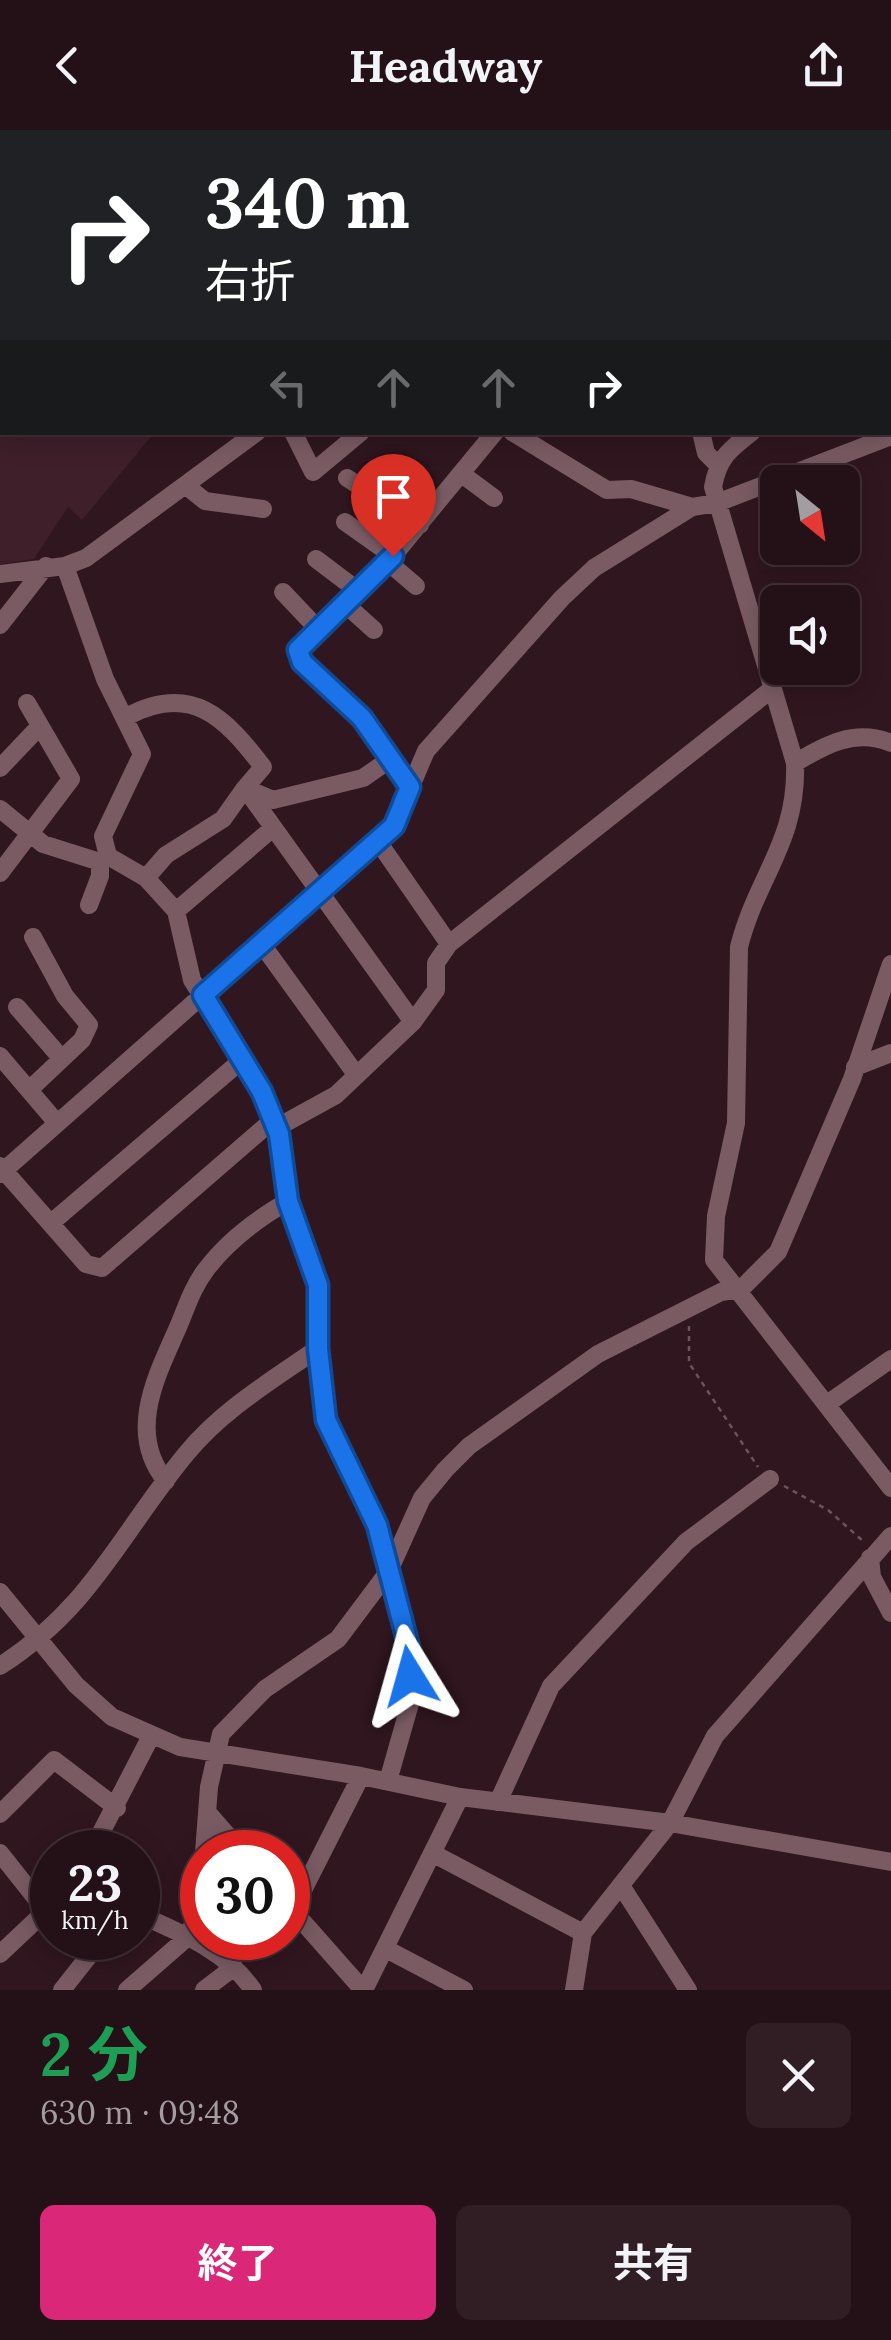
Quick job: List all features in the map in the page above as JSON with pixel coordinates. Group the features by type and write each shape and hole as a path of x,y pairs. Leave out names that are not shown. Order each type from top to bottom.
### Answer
{"street":[{"path":"0,574 86,558 253,435"},
{"path":"294,435 313,472 358,435"},
{"path":"410,787 362,718 299,656 300,644 390,559 493,435"},
{"path":"517,435 607,490 631,489 692,507"},
{"path":"701,435 706,453 716,464"},
{"path":"749,435 716,464 712,487 794,763 796,787 786,836 745,922 739,947 736,1123 716,1216 714,1260 726,1278 740,1288 891,1488"},
{"path":"772,689 666,770 577,848 548,863 449,944 436,962 436,990 413,1022 336,1095 275,1124 102,1268 86,1264 1,1170 394,826 426,751 562,598 594,568 692,507 717,503 891,436"},
{"path":"463,475 494,498"},
{"path":"347,478 420,525"},
{"path":"186,485 205,501 263,509"},
{"path":"345,522 416,586"},
{"path":"316,559 374,630"},
{"path":"0,624 56,566"},
{"path":"56,566 142,754 103,836 104,859 89,904"},
{"path":"284,592 318,628"},
{"path":"0,873 71,780 27,703"},
{"path":"126,716 157,704 207,709 220,718 263,767 223,818 166,855 146,878"},
{"path":"0,768 38,727"},
{"path":"794,763 846,739 865,736 891,744"},
{"path":"245,788 273,800 363,778 389,760"},
{"path":"245,788 413,1022"},
{"path":"0,809 42,844 104,859 146,878 176,911 192,980 242,1060 275,1124 288,1201 318,1285 318,1349 326,1420 367,1498 410,1651 410,1700 388,1780"},
{"path":"176,911 273,828"},
{"path":"378,840 449,944"},
{"path":"29,1090 82,1040 89,1025 66,996 32,937"},
{"path":"262,943 355,1073"},
{"path":"206,1830 221,1734 264,1689 338,1639 389,1571 422,1498 469,1446 598,1354 701,1302 740,1288 778,1252 855,1067 891,964"},
{"path":"17,1007 62,1059"},
{"path":"855,1067 891,1053"},
{"path":"0,1056 58,1123"},
{"path":"51,1224 242,1060"},
{"path":"166,1481 147,1441 146,1410 188,1298 205,1270 242,1232 288,1201"},
{"path":"0,1666 38,1640 90,1588 166,1481 224,1415 318,1349"},
{"path":"827,1404 891,1359"},
{"path":"498,1802 551,1686 686,1542 770,1479"},
{"path":"574,1990 584,1933 670,1823 715,1736 891,1536"},
{"path":"873,1555 872,1577 891,1613"},
{"path":"0,1592 38,1640 112,1717 150,1738 216,1754 388,1780 460,1797 670,1823 891,1862"},
{"path":"104,1830 150,1738"},
{"path":"0,1814 54,1760 117,1808"},
{"path":"310,1870 361,1776"},
{"path":"310,1930 363,1990 460,1797"},
{"path":"207,1812 223,1830"},
{"path":"0,1852 30,1886"},
{"path":"434,1854 584,1933"},
{"path":"622,1888 688,1990"},
{"path":"0,1954 30,1926"},
{"path":"128,1990 180,1943"},
{"path":"386,1948 464,1990"},
{"path":"62,1990 86,1960"},
{"path":"224,1960 253,1990"},
{"path":"204,1990 234,1967"}],"path":[{"path":"701,1302 689,1323 690,1363 770,1479 828,1510 873,1555"}],"shaded area":[{"path":"0,435 152,435 82,520 68,507 34,559 0,564"}],"route":[{"path":"393,556 298,650 302,662 362,718 410,787 403,809 394,826 203,995 262,1092 279,1134 288,1201 318,1285 318,1349 326,1420 377,1525 410,1651 410,1676"}]}
